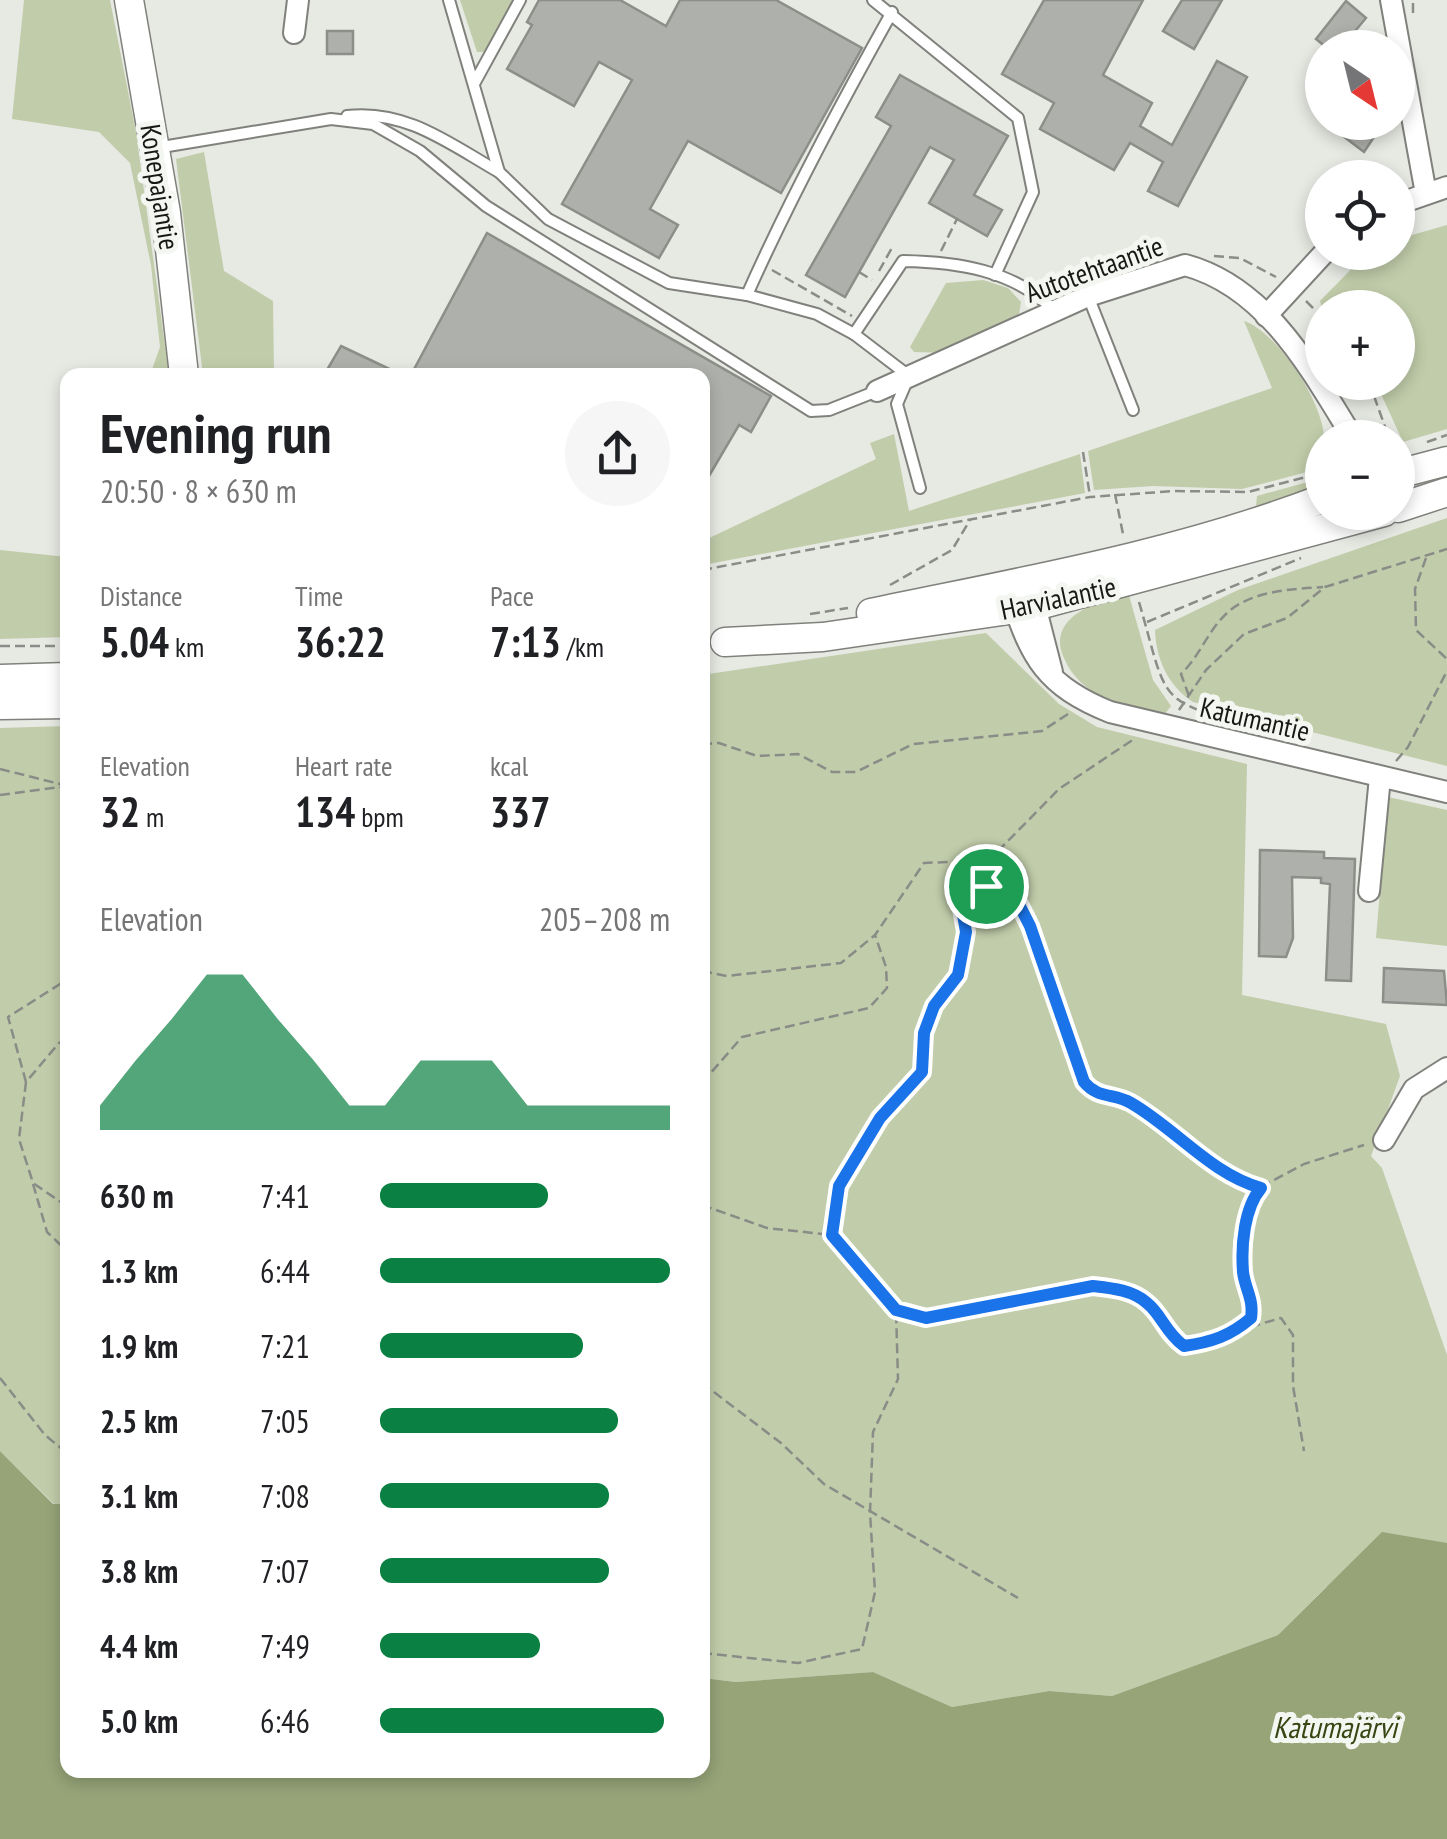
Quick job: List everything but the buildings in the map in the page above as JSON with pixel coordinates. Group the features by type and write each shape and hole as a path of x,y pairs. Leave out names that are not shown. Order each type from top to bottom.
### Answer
{"main road":[{"name":"Konepajantie","path":"129,0 184,368"},
{"path":"1415,469 1447,461"},
{"path":"1415,502 1447,492"},
{"name":"Harvialantie","path":"1022,595 1106,566 1261,522 1305,505"},
{"name":"Harvialantie","path":"714,643 823,637 1305,529"},
{"path":"0,679 60,677"},
{"path":"0,705 60,704"}],"street":[{"path":"294,33 298,0"},
{"path":"1391,0 1437,191"},
{"name":"Autotehtaantie","path":"877,391 1088,296 1185,265 1226,282 1266,316 1299,351 1342,420"},
{"path":"1266,316 1308,270"},
{"name":"Autotehtaantie","path":"1338,414 1339,420"},
{"name":"Katumantie","path":"1022,595 1027,646 1057,683 1088,704 1386,766 1447,792"},
{"path":"1369,891 1386,766"},
{"path":"1384,1140 1414,1089 1447,1068"}],"lane":[{"path":"450,0 500,172"},
{"path":"475,82 520,0"},
{"path":"873,0 892,12 950,67 1018,118 1034,192 996,274"},
{"path":"747,295 784,223 799,177 892,12"},
{"path":"154,148 371,113 404,118 500,172 548,218 643,272 670,283 747,295 817,314 854,334 909,376 897,404 920,488"},
{"path":"331,118 373,124 420,151 486,206 811,411 829,410 877,391"},
{"path":"854,334 902,261 935,262 996,274 1036,293 1055,311"},
{"path":"1088,296 1133,410"}],"path":[{"path":"935,262 957,220"},
{"path":"867,292 893,246"},
{"path":"1185,265 1206,255 1240,258 1292,288 1305,301"},
{"path":"761,264 854,316 860,304"},
{"path":"859,272 874,280"},
{"path":"1084,452 1090,497"},
{"path":"710,569 1090,497 1248,492 1305,477"},
{"path":"1115,494 1127,550"},
{"path":"877,592 952,550 970,520"},
{"path":"1190,698 1181,674 1197,658 1225,614 1272,591 1325,586 1447,550"},
{"name":"Harvialantie","path":"1145,623 1306,556"},
{"path":"1426,557 1415,589 1416,630 1447,659"},
{"path":"1185,706 1206,670 1244,634 1287,618 1325,586"},
{"path":"1136,590 1161,680 1185,706 1274,731"},
{"path":"810,614 847,608 862,600"},
{"path":"0,646 60,646"},
{"path":"1386,766 1408,746 1447,671"},
{"path":"710,744 757,756 798,754 832,772 856,772 913,744 1042,732 1088,704"},
{"path":"832,1235 839,1186 880,1118 922,1072 924,1033 934,1006 958,975 966,932 962,909 970,895 986,886 1002,847 1058,790 1140,735"},
{"path":"1386,766 1412,766"},
{"path":"0,769 60,784"},
{"path":"0,795 60,787"},
{"path":"710,973 727,976 840,962 874,935 924,863 969,861 1002,847"},
{"path":"996,859 1030,926 1084,1082 1094,1094 1127,1100 1236,1180 1261,1188"},
{"path":"710,1075 742,1037 868,1008 887,988 886,967 874,935"},
{"path":"60,984 8,1017 26,1082 19,1139 47,1232 60,1244"},
{"path":"26,1082 59,1044"},
{"path":"1235,1332 1251,1318 1254,1302 1243,1274 1246,1222 1261,1188 1304,1164 1384,1140"},
{"path":"33,1183 58,1204"},
{"path":"710,1208 767,1228 832,1235 896,1310 926,1318 1093,1286 1121,1290 1148,1303 1166,1333 1184,1346 1212,1342 1281,1318 1293,1336 1293,1386 1304,1451"},
{"path":"710,1655 798,1662 862,1649 876,1592 870,1514 872,1432 898,1379 896,1310"},
{"path":"0,1378 44,1435 60,1448"},
{"path":"710,1389 781,1443 824,1484 870,1514 910,1531 974,1575 1018,1598"}],"shaded area":[{"path":"24,0 110,0 136,132 168,368 152,368 160,347 151,265 130,163 99,132 12,119"},
{"path":"460,0 514,0 486,52 477,52"},
{"path":"204,152 224,271 273,301 274,368 202,368 176,159"},
{"path":"1447,225 1447,429 1415,438 1415,420 1393,420 1384,400 1415,400 1415,290 1331,290 1350,270 1415,270 1415,234"},
{"path":"983,280 1008,288 1021,302 1019,315 946,353 914,352 910,347 946,283"},
{"path":"1244,321 1257,327 1283,353 1305,385 1305,400 1313,400 1316,406 1321,420 1305,420 1305,472 1242,489 1153,486 1094,490 1088,451 1272,388"},
{"path":"894,434 909,511 1080,454 1085,493 710,564 710,538 876,459 870,443"},
{"path":"1305,483 1305,492 1256,506 1257,496"},
{"path":"1447,518 1447,766 1193,702 1165,671 1155,630 1238,590"},
{"path":"0,550 60,556 60,637 0,639"},
{"path":"1128,592 1153,680 1171,706 1164,715 1119,704 1092,691 1072,672 1060,645 1068,622 1077,614"},
{"path":"986,633 1059,704 1097,727 1247,764 1242,995 1386,1024 1400,1076 1371,1156 1382,1168 1447,1355 1447,1543 1326,1587 1278,1635 1112,1696 1049,1691 952,1707 873,1672 736,1682 710,1679 710,674"},
{"path":"60,726 60,1504 54,1504 0,1451 0,728"},
{"path":"1388,797 1447,810 1447,946 1376,938"}],"water":[{"name":"Katumajärvi","path":"0,1451 53,1504 60,1504 60,1778 710,1778 710,1679 736,1682 873,1672 952,1707 1049,1691 1112,1696 1278,1635 1382,1532 1447,1543 1447,1839 0,1839"}],"route":[{"path":"996,859 1016,892 1067,1040 1084,1082 1094,1094 1127,1100 1236,1180 1261,1188 1246,1222 1243,1274 1254,1302 1251,1318 1235,1332 1212,1342 1184,1346 1166,1333 1148,1303 1121,1290 1093,1286 926,1318 896,1310 832,1235 839,1186 880,1118 922,1072 924,1033 934,1006 958,975 966,932 962,909 970,895 986,886 996,859"}]}
